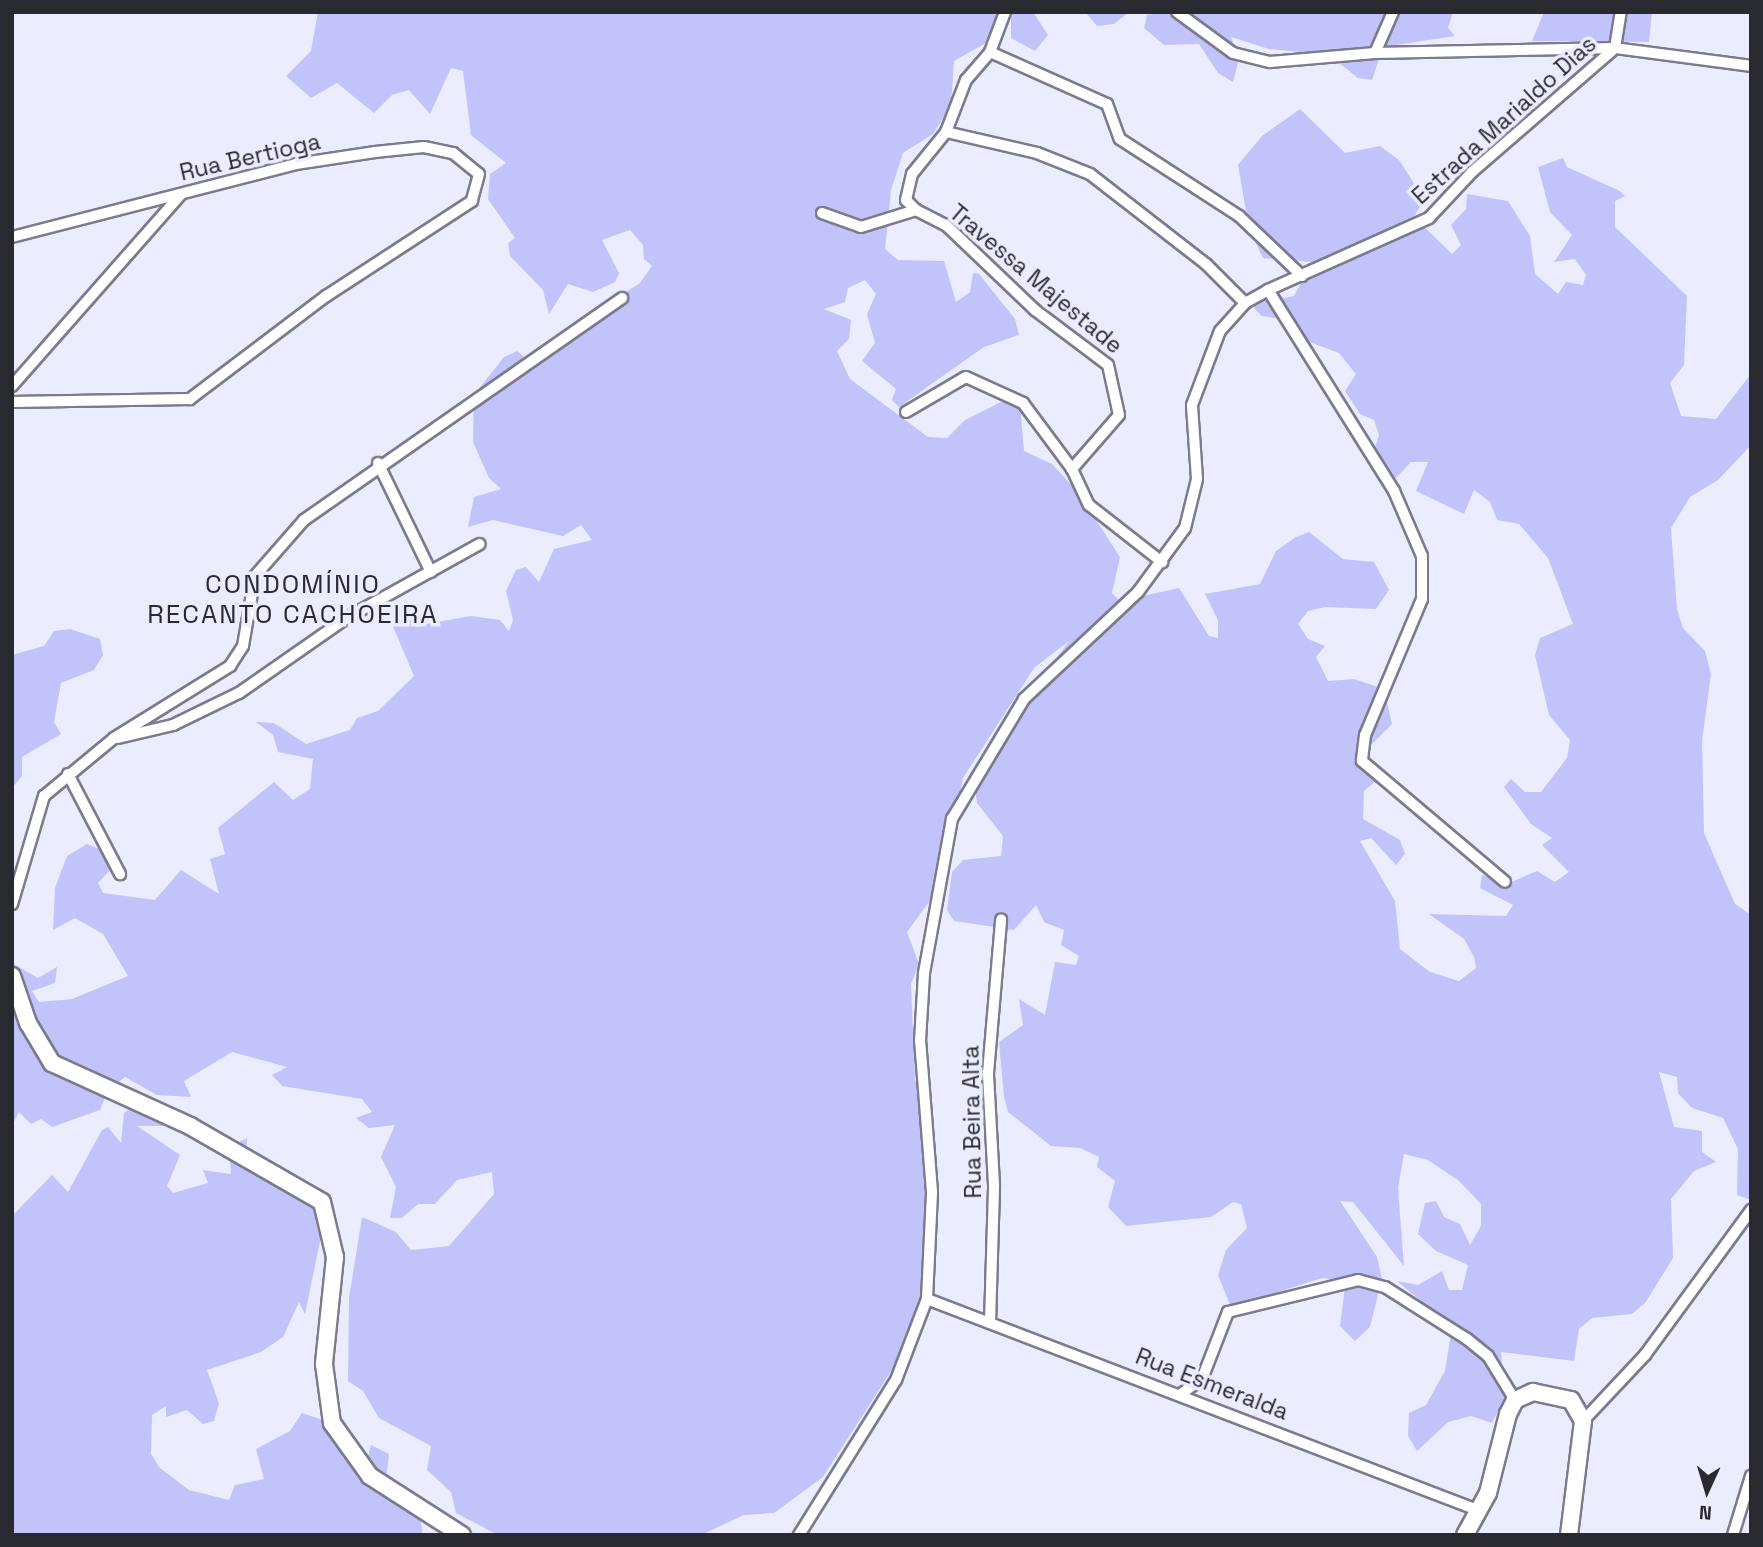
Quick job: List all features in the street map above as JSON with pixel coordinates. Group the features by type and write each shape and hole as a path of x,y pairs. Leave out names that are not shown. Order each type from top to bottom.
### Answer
{"street":[{"path":"916,210 906,200 912,174 946,132 972,68 990,52 1005,12"},
{"path":"1177,12 1250,60 1375,53 1615,48 1621,12"},
{"path":"1375,53 1392,12"},
{"name":"Estrada Marialdo Dias","path":"799,1535 896,1380 927,1299 933,1243 920,1041 924,973 949,829 1024,699 1162,562 1194,503 1192,405 1199,377 1220,331 1245,303 1268,289 1429,218 1472,172 1615,48 1751,66"},
{"path":"990,52 1107,104 1120,139 1239,216 1302,276"},
{"path":"946,132 1037,153 1090,174 1197,257 1245,303"},
{"name":"Rua Bertioga","path":"12,237 296,164 424,147 472,164 480,188 472,201 326,296 190,398 12,402"},
{"path":"12,386 181,194"},
{"name":"Travessa Majestade","path":"822,213 861,227 916,210 946,225 1034,310 1108,365 1119,415 1072,470"},
{"path":"1268,289 1394,491 1422,556 1422,599 1365,735 1363,761 1505,882"},
{"path":"12,904 34,816 68,774 114,738 230,666 243,646 255,576 304,520 378,463 622,298"},
{"path":"906,412 958,378 975,379 1033,412 1072,470 1089,505 1162,562"},
{"path":"378,463 431,572"},
{"path":"114,738 173,725 239,692 345,618 480,544"},
{"path":"68,774 120,874"},
{"name":"Rua Beira Alta","path":"990,1323 994,1185 988,1073 1001,920"},
{"path":"12,976 28,1023 52,1063 190,1126 322,1202 335,1257 324,1364 332,1423 370,1476 462,1535"},
{"path":"1569,1535 1583,1420 1645,1355 1751,1210"},
{"path":"1181,1394 1202,1380 1228,1312 1358,1280 1385,1287 1467,1339 1488,1356 1515,1400 1480,1511 1465,1535"},
{"name":"Rua Esmeralda","path":"927,1299 1181,1394 1480,1511"},
{"path":"1515,1400 1554,1392 1571,1400 1583,1420"},
{"path":"1733,1535 1751,1476"}],"shaded area":[{"path":"318,12 1033,12 1048,35 1035,51 1011,38 1011,14 991,40 954,61 951,105 933,134 903,153 891,190 885,249 898,260 944,261 956,302 970,292 973,273 979,274 1015,319 1019,335 984,347 899,407 892,400 896,389 862,361 875,343 867,314 876,294 865,280 848,288 845,302 824,309 851,320 849,339 837,351 850,379 928,437 947,438 965,420 1003,401 1020,404 1024,451 1052,464 1077,491 1120,557 1112,593 1120,601 1179,588 1209,636 1218,638 1218,620 1205,594 1260,584 1276,551 1296,537 1309,532 1343,559 1374,562 1389,590 1376,609 1325,607 1308,611 1298,624 1308,639 1325,646 1316,657 1328,681 1354,679 1384,689 1392,724 1363,753 1377,780 1364,791 1363,819 1400,840 1405,854 1396,865 1371,838 1360,841 1395,901 1400,949 1430,972 1459,981 1476,968 1474,957 1464,939 1429,914 1506,916 1513,905 1480,888 1482,875 1509,883 1537,871 1555,882 1569,872 1542,845 1552,838 1531,824 1504,787 1511,779 1525,792 1541,792 1567,758 1570,740 1549,715 1535,655 1540,638 1573,624 1548,558 1519,524 1497,520 1490,502 1474,490 1464,514 1416,491 1428,462 1411,462 1396,478 1389,476 1374,450 1379,435 1374,420 1360,414 1345,391 1356,374 1339,353 1301,339 1288,320 1262,316 1254,308 1266,284 1284,298 1294,296 1312,262 1263,258 1249,228 1238,165 1262,136 1300,109 1345,153 1380,146 1399,160 1424,199 1414,217 1452,254 1461,245 1451,225 1466,209 1467,194 1508,201 1530,236 1535,274 1558,294 1566,282 1583,285 1586,275 1575,259 1554,262 1572,235 1550,212 1538,167 1563,158 1567,167 1620,191 1625,196 1615,201 1615,227 1687,296 1684,365 1670,383 1681,416 1716,419 1751,374 1751,445 1718,480 1690,497 1671,528 1677,609 1683,628 1705,651 1711,674 1702,741 1704,833 1735,904 1751,915 1751,1200 1737,1195 1738,1149 1723,1118 1692,1108 1678,1093 1677,1077 1659,1072 1674,1127 1702,1131 1702,1152 1716,1162 1694,1171 1671,1199 1673,1258 1645,1303 1632,1314 1592,1318 1579,1329 1574,1361 1501,1352 1505,1396 1492,1423 1471,1416 1448,1422 1417,1451 1408,1436 1409,1413 1426,1405 1445,1371 1452,1327 1397,1281 1418,1285 1442,1271 1449,1290 1462,1290 1468,1265 1436,1251 1418,1234 1425,1203 1436,1201 1444,1217 1460,1224 1470,1245 1481,1226 1481,1204 1459,1181 1428,1160 1404,1154 1398,1188 1404,1266 1353,1202 1340,1201 1377,1257 1382,1279 1370,1327 1355,1341 1340,1326 1345,1286 1338,1280 1322,1278 1231,1307 1218,1275 1226,1250 1247,1228 1241,1204 1233,1202 1211,1217 1126,1226 1108,1207 1115,1181 1097,1167 1099,1157 1080,1148 1051,1146 1008,1112 1004,1097 999,1042 1023,1025 1019,999 1045,1015 1055,962 1076,965 1079,956 1061,945 1064,930 1044,922 1036,905 1014,930 954,921 947,910 952,872 963,860 1001,856 1003,836 977,803 975,787 1011,721 1069,641 1034,668 963,778 940,887 907,932 919,964 911,984 915,1080 927,1106 938,1184 925,1285 895,1365 823,1477 774,1513 744,1515 701,1535 498,1535 456,1513 451,1492 427,1470 431,1446 379,1418 363,1391 348,1381 349,1298 362,1217 396,1232 411,1250 449,1246 494,1194 492,1172 457,1180 435,1204 418,1204 402,1218 390,1218 396,1187 381,1157 395,1125 369,1128 356,1118 372,1112 362,1099 282,1086 272,1075 287,1067 232,1052 184,1081 191,1097 157,1095 125,1077 108,1090 100,1110 52,1127 41,1119 31,1124 19,1112 12,1126 12,963 38,978 57,967 55,983 32,991 39,1002 72,999 128,976 103,934 75,918 53,930 55,888 67,856 87,844 104,851 112,868 98,883 103,893 155,900 181,870 219,894 210,859 225,854 218,828 274,782 293,800 310,789 313,759 278,752 273,735 256,722 274,723 306,744 350,730 357,718 378,711 414,676 386,610 399,607 426,624 471,616 500,620 509,631 513,620 506,591 516,570 526,567 539,582 554,549 592,540 581,525 563,536 493,520 468,527 474,497 501,489 489,478 473,442 474,395 504,357 517,351 524,357 640,283 652,266 644,259 643,245 630,230 602,240 619,273 615,282 593,292 568,284 549,314 543,290 510,256 508,243 515,238 488,199 490,174 506,163 471,135 463,71 451,68 430,114 409,90 392,95 374,113 337,83 311,98 286,76 311,51"},
{"path":"1129,12 1114,24 1097,26 1086,13"},
{"path":"1163,12 1453,12 1448,28 1455,36 1383,47 1372,80 1358,78 1329,55 1269,49 1231,37 1239,59 1233,82 1218,73 1199,44 1164,45 1144,28 1147,15"},
{"path":"1544,12 1652,12 1649,42 1532,41"},
{"path":"70,629 100,639 103,655 94,670 61,683 54,722 61,734 22,757 22,776 12,788 12,655 44,646 54,631"},
{"path":"133,1106 167,1107 181,1116 173,1126 137,1126 180,1155 167,1186 173,1193 208,1183 203,1170 231,1174 229,1147 247,1138 247,1155 300,1192 321,1214 323,1227 305,1314 299,1302 283,1337 261,1352 207,1370 219,1403 214,1421 203,1424 187,1410 166,1417 166,1406 152,1415 151,1454 160,1468 189,1490 229,1500 235,1485 264,1479 256,1449 290,1431 302,1413 335,1424 367,1460 371,1445 389,1454 386,1480 420,1517 423,1535 12,1535 12,1216 52,1175 68,1192 102,1130 108,1127 121,1143 124,1113"}],"district":[{"name":"CONDOMÍNIO RECANTO CACHOEIRA","path":"293,600"}]}
